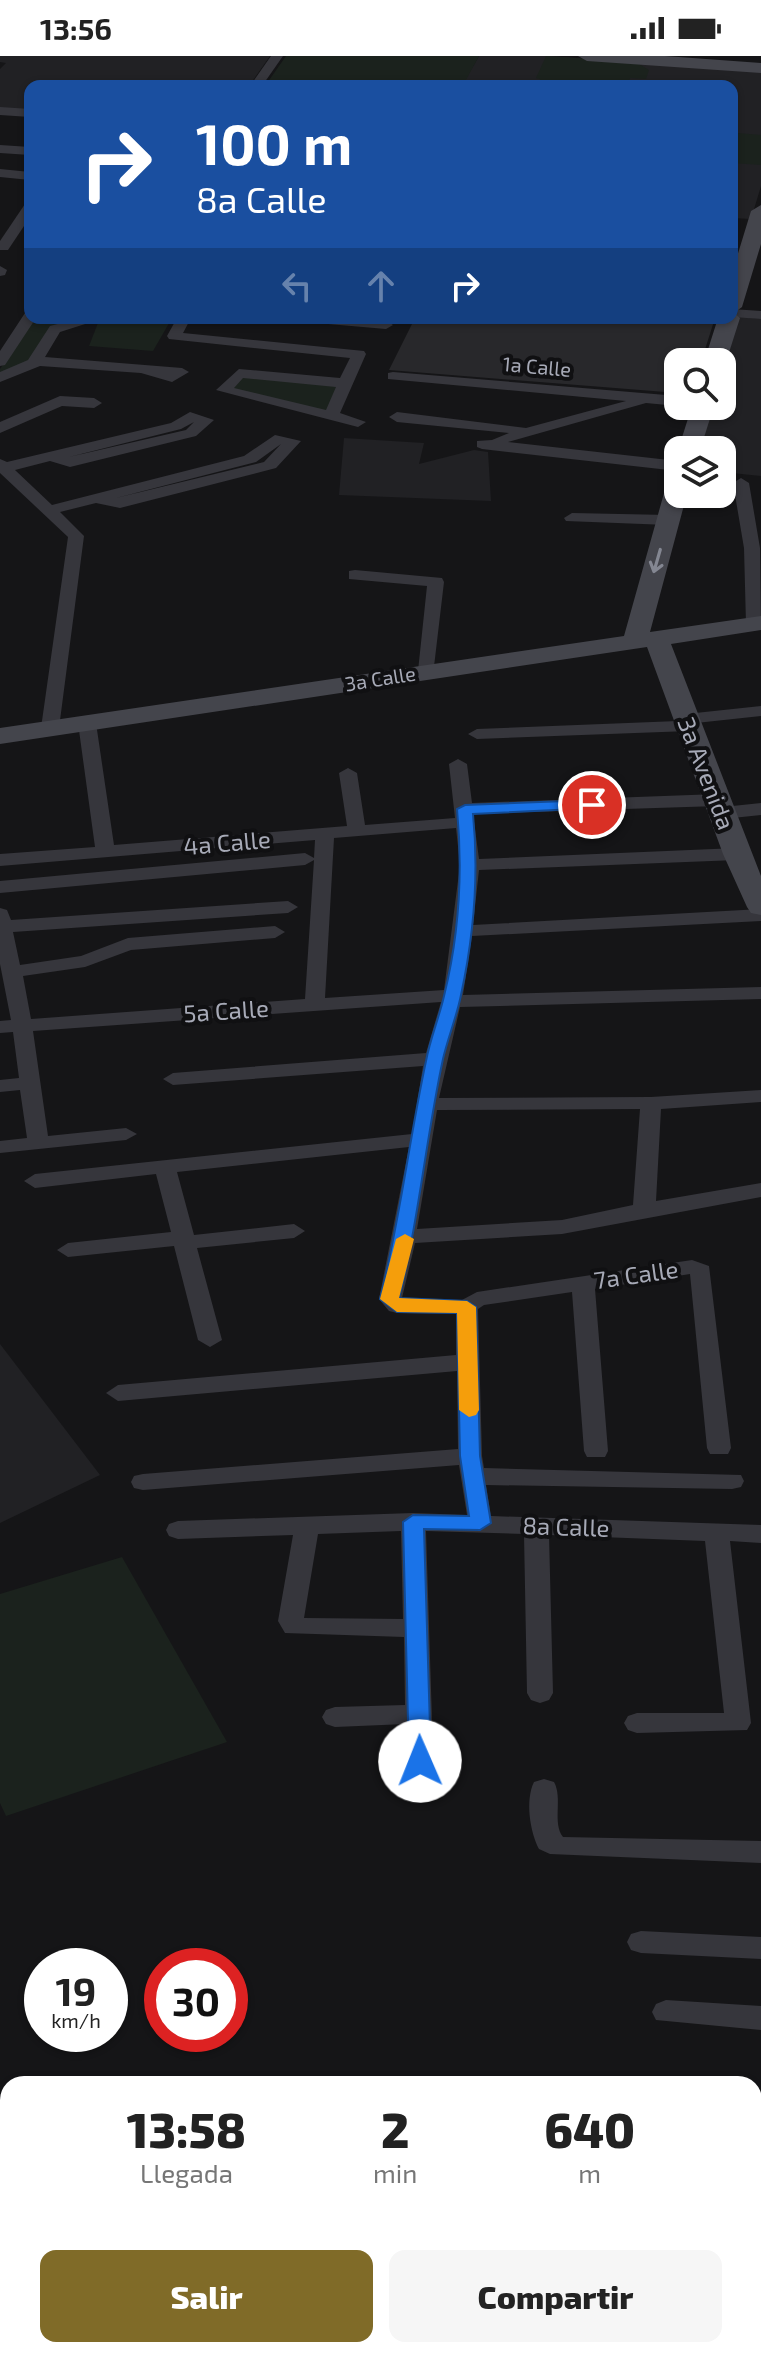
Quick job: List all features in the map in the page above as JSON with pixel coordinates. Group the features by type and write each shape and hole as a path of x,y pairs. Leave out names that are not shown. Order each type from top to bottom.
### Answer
{"street":[{"path":"260,80 277,56"},
{"path":"587,56 761,68"},
{"path":"0,111 24,113"},
{"path":"0,134 24,136"},
{"path":"0,149 24,151"},
{"path":"0,173 24,175"},
{"path":"738,290 761,211"},
{"path":"3,247 24,216"},
{"path":"738,311 761,315"},
{"path":"0,362 25,324"},
{"path":"35,361 55,329 74,324"},
{"path":"181,324 175,336 357,353 359,355 331,415"},
{"path":"374,324 386,325"},
{"path":"719,348 727,324"},
{"path":"0,378 35,361 142,369"},
{"path":"346,383 239,373 224,389 358,422"},
{"name":"1a Calle","path":"393,376 664,400"},
{"path":"653,399 482,444 664,464"},
{"path":"60,401 95,402 0,429 60,401"},
{"path":"2,466 52,457 176,426 190,417 206,420 191,433 70,462 52,457"},
{"path":"397,417 537,430"},
{"path":"51,510 250,459 280,438 293,441 270,465 120,503 106,503 100,498"},
{"path":"2,466 74,533 76,544 50,728"},
{"path":"741,483 756,548 758,624"},
{"path":"645,640 672,508"},
{"path":"572,518 668,520"},
{"path":"355,575 436,582 427,671"},
{"name":"3a Calle","path":"0,736 758,624"},
{"name":"3a Avenida","path":"645,640 687,722 737,854 761,907"},
{"path":"477,734 687,722 761,711"},
{"path":"87,723 105,852"},
{"path":"458,764 460,816 470,865 463,931 452,998 435,1059 430,1104 405,1237 562,1227 761,1190"},
{"path":"348,773 357,832"},
{"name":"4a Calle","path":"0,860 357,832 460,816 721,806 761,809"},
{"path":"315,1004 325,834"},
{"path":"470,865 737,854"},
{"path":"0,887 305,859"},
{"path":"38,1143 22,1024 1,920 288,907"},
{"path":"463,931 761,915"},
{"path":"12,972 85,961 128,944 275,932"},
{"name":"5a Calle","path":"0,1027 315,1004 452,998 761,993"},
{"path":"173,1079 435,1059"},
{"path":"0,1086 29,1083"},
{"path":"430,1104 651,1103 761,1096"},
{"path":"644,1210 651,1103"},
{"path":"0,1147 126,1134"},
{"path":"35,1181 423,1139"},
{"path":"165,1167 210,1340"},
{"path":"68,1250 294,1231"},
{"name":"7a Calle","path":"405,1237 390,1299 397,1306 467,1307 477,1299 583,1281 682,1266 701,1271 719,1448"},
{"path":"583,1281 596,1451"},
{"path":"467,1307 471,1466 480,1523"},
{"path":"118,1393 468,1362"},
{"path":"143,1482 471,1466 732,1481"},
{"path":"413,1522 421,1784"},
{"name":"8a Calle","path":"178,1530 413,1522 761,1534"},
{"path":"536,1525 540,1693"},
{"path":"307,1526 291,1621 294,1627 417,1628"},
{"path":"637,1723 738,1723 716,1532"},
{"path":"335,1717 419,1714"},
{"path":"544,1789 545,1831 549,1842 560,1847 761,1852"},
{"path":"641,1942 761,1948"},
{"path":"666,2012 761,2018"}],"shaded area":[{"path":"0,56 270,56 253,80 24,80 24,111 0,109 0,69 6,63 0,62"},
{"path":"286,56 479,56 466,80 269,80"},
{"path":"479,56 549,56 761,71 761,186 751,219 738,218 738,80 465,80"},
{"path":"546,56 636,62 649,70 646,79 536,78"},
{"path":"738,133 761,135 761,165 738,163"},
{"path":"738,317 761,319 761,476 736,473 736,436 703,436 708,420 736,420 736,348 728,348"},
{"path":"31,324 60,324 52,326 29,362 0,375 0,369"},
{"path":"98,324 169,324 153,351 89,346"},
{"path":"235,374 346,383 331,415 224,389"},
{"path":"344,438 424,443 419,464 474,450 488,452 491,501 339,495"},
{"path":"0,1344 100,1475 0,1523"},
{"path":"122,1557 227,1742 6,1816 0,1803 0,1594"}],"building":[{"path":"412,324 713,324 705,348 664,348 664,392 389,370"}],"slow traffic":[{"path":"405,1239 390,1299 397,1306 467,1307 469,1410"}],"route":[{"path":"420,1761 413,1522 480,1523 470,1456 467,1307 397,1306 390,1299 405,1237 430,1104 435,1059 453,995 463,931 470,865 465,809 592,805"}]}
